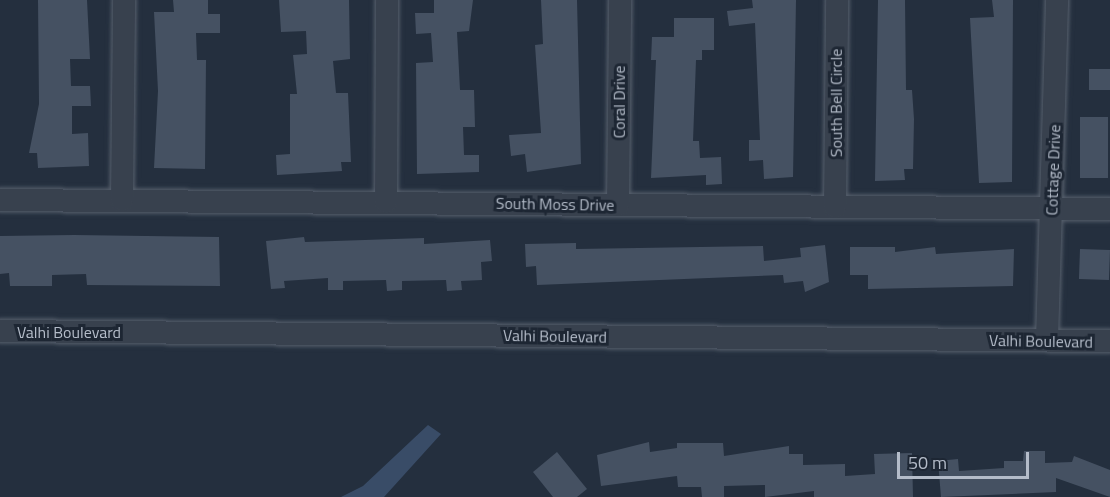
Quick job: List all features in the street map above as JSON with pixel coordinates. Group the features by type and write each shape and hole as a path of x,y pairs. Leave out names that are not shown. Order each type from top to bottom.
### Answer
{"street":[{"path":"123,200 124,0"},
{"path":"386,202 387,0"},
{"name":"Coral Drive","path":"618,205 620,0"},
{"name":"South Bell Circle","path":"836,207 837,0"},
{"name":"Cottage Drive","path":"1047,340 1057,0"},
{"name":"South Moss Drive","path":"0,200 1110,209"},
{"name":"Valhi Boulevard","path":"0,331 1110,341"}],"water":[{"path":"428,425 441,434 384,497 341,497 363,486"}],"building":[{"path":"38,0 87,0 90,59 70,59 71,86 90,86 91,106 72,106 72,134 88,133 89,166 38,168 37,153 29,153 39,104"},
{"path":"173,0 208,0 208,14 220,14 220,33 196,33 197,60 206,60 205,169 154,168 158,91 154,12 174,12"},
{"path":"279,0 349,0 350,59 333,61 336,93 348,93 351,162 341,162 342,171 277,175 276,155 290,154 290,94 297,94 293,55 307,54 306,31 281,32"},
{"path":"434,0 473,0 469,31 457,32 460,90 474,90 475,127 463,127 464,155 479,155 479,172 417,174 416,63 433,62 431,33 416,34 415,13 434,13"},
{"path":"541,0 577,0 581,164 527,172 525,154 511,156 509,135 541,133 535,45 543,44"},
{"path":"752,0 796,0 793,177 764,179 763,160 749,161 749,140 760,140 755,23 729,26 727,11 753,8"},
{"path":"878,0 905,0 906,90 912,90 914,119 913,169 904,169 905,180 875,181"},
{"path":"992,0 1013,0 1012,182 979,183 970,18 994,17"},
{"path":"674,18 714,18 714,50 702,50 702,60 696,60 693,141 699,141 700,158 721,157 722,184 706,185 706,175 651,178 656,60 651,60 652,37 674,37"},
{"path":"1089,69 1110,69 1110,90 1089,90"},
{"path":"1080,117 1108,117 1108,178 1080,178"},
{"path":"0,236 219,237 220,286 87,285 86,274 52,275 52,286 10,286 9,273 0,274"},
{"path":"304,237 305,242 424,238 424,244 490,240 492,261 481,262 482,280 461,281 462,290 447,291 446,280 402,281 402,290 387,291 386,280 343,281 343,290 328,290 328,278 284,281 285,288 271,289 266,241"},
{"path":"576,243 576,249 763,246 764,261 801,257 800,248 825,245 829,282 805,292 803,281 784,283 783,275 537,285 536,266 526,267 525,244"},
{"path":"850,247 895,247 895,252 935,247 936,254 1014,249 1013,286 868,289 868,275 850,275"},
{"path":"1080,249 1110,250 1109,280 1079,279"},
{"path":"649,442 650,452 677,448 677,443 723,443 724,456 789,446 789,454 803,454 803,465 845,464 845,476 875,474 874,454 912,453 913,497 814,497 814,491 765,497 765,485 724,486 724,497 702,497 701,487 678,487 677,476 601,486 597,455"},
{"path":"1024,451 1045,451 1045,463 1072,462 1074,456 1110,470 1110,497 1056,478 1056,492 941,497 938,461 958,459 959,471 1004,468 1004,461 1023,461"},
{"path":"557,452 587,489 577,497 553,497 533,472"}]}
